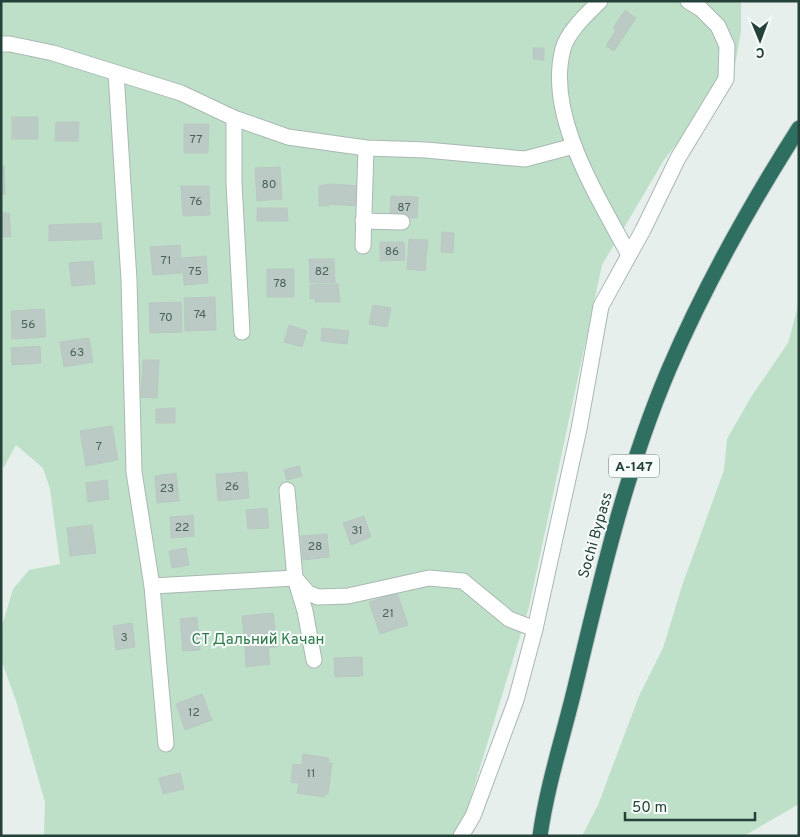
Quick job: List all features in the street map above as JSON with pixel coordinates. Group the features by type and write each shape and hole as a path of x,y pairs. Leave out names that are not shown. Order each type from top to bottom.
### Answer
{"highway":[{"name":"Sochi Bypass","path":"540,834 602,574 633,468 668,371 706,287 764,183 799,128"}],"street":[{"path":"600,1 582,19 563,48 558,89 574,146 629,255"},
{"path":"461,836 473,816 516,700 536,628 579,429 601,306 678,158 726,78 727,46 718,26 701,8 688,1"},
{"path":"1,44 10,44 53,53 182,93 234,118 288,137 366,148 426,150 525,158 574,146"},
{"path":"116,73 129,280 134,472 152,586 166,744"},
{"path":"234,118 234,183 242,332"},
{"path":"363,246 366,148"},
{"path":"363,221 402,222"},
{"path":"287,490 295,578 305,611 314,660"},
{"path":"295,578 308,593 318,597 348,596 430,578 463,581 509,619 536,628"},
{"path":"152,586 295,578"}],"green space":[{"name":"СТ Дальний Качан","path":"1,1 741,1 741,31 734,71 664,160 602,265 529,607 463,823 457,836 44,836 45,802 16,701 1,659 1,629 13,589 29,570 60,564 50,489 43,468 16,445 4,467 1,467"},
{"path":"799,303 799,804 744,836 582,836 598,805 639,696 663,648 682,586 724,470 727,439 751,397 788,343"}],"building":[{"path":"625,10 636,18 624,36 613,28"},
{"path":"616,30 624,36 614,51 606,46"},
{"path":"533,48 544,48 544,60 533,59"},
{"path":"12,117 38,117 38,139 12,139"},
{"path":"56,122 79,122 78,141 55,141"},
{"path":"184,124 209,124 208,153 184,153"},
{"path":"1,166 4,166 5,194 1,194"},
{"path":"280,167 282,199 257,201 255,168"},
{"path":"330,184 361,186 361,206 329,204 329,206 319,206 319,186"},
{"path":"181,186 209,186 210,215 183,216"},
{"path":"391,196 418,197 417,218 390,216"},
{"path":"257,208 287,208 288,221 257,221"},
{"path":"1,213 9,213 11,237 1,237"},
{"path":"101,223 102,239 49,241 49,225"},
{"path":"442,232 454,233 453,253 441,252"},
{"path":"409,239 428,240 425,271 407,269"},
{"path":"380,242 404,242 405,260 380,261"},
{"path":"180,245 182,273 153,275 150,247"},
{"path":"206,256 208,283 184,285 182,258"},
{"path":"309,259 334,259 335,283 310,283"},
{"path":"93,261 95,284 72,286 69,263"},
{"path":"267,269 294,269 294,297 267,297"},
{"path":"338,284 340,302 315,302 315,298 310,299 310,285"},
{"path":"215,297 216,330 185,331 184,298"},
{"path":"181,302 182,332 150,333 149,303"},
{"path":"373,305 391,308 387,327 369,324"},
{"path":"44,309 46,337 12,339 11,311"},
{"path":"289,325 307,331 302,347 284,342"},
{"path":"322,328 349,331 347,344 321,341"},
{"path":"89,338 93,362 64,367 60,342"},
{"path":"40,346 41,363 12,365 11,348"},
{"path":"143,360 159,360 157,398 141,397"},
{"path":"175,408 175,423 156,423 156,409"},
{"path":"112,426 118,460 86,466 80,431"},
{"path":"299,466 302,476 287,480 284,470"},
{"path":"247,472 249,498 218,501 216,474"},
{"path":"176,473 179,501 157,503 155,476"},
{"path":"107,480 109,499 88,502 86,483"},
{"path":"267,508 269,528 248,529 246,510"},
{"path":"193,515 194,536 171,538 170,517"},
{"path":"364,516 371,537 351,545 343,523"},
{"path":"92,525 96,553 70,556 67,528"},
{"path":"327,534 329,557 303,560 301,536"},
{"path":"186,548 189,565 172,568 169,551"},
{"path":"397,593 408,625 380,634 369,602"},
{"path":"273,613 277,647 245,650 242,616"},
{"path":"197,617 200,650 183,651 180,619"},
{"path":"132,623 135,647 116,650 113,626"},
{"path":"268,648 270,664 246,667 245,650"},
{"path":"362,657 363,676 335,677 334,658"},
{"path":"202,694 212,720 185,730 176,704"},
{"path":"303,754 329,758 328,763 332,763 328,794 325,794 324,797 297,793 299,783 291,782 293,764 302,765"},
{"path":"180,773 184,789 163,794 159,778"}]}
